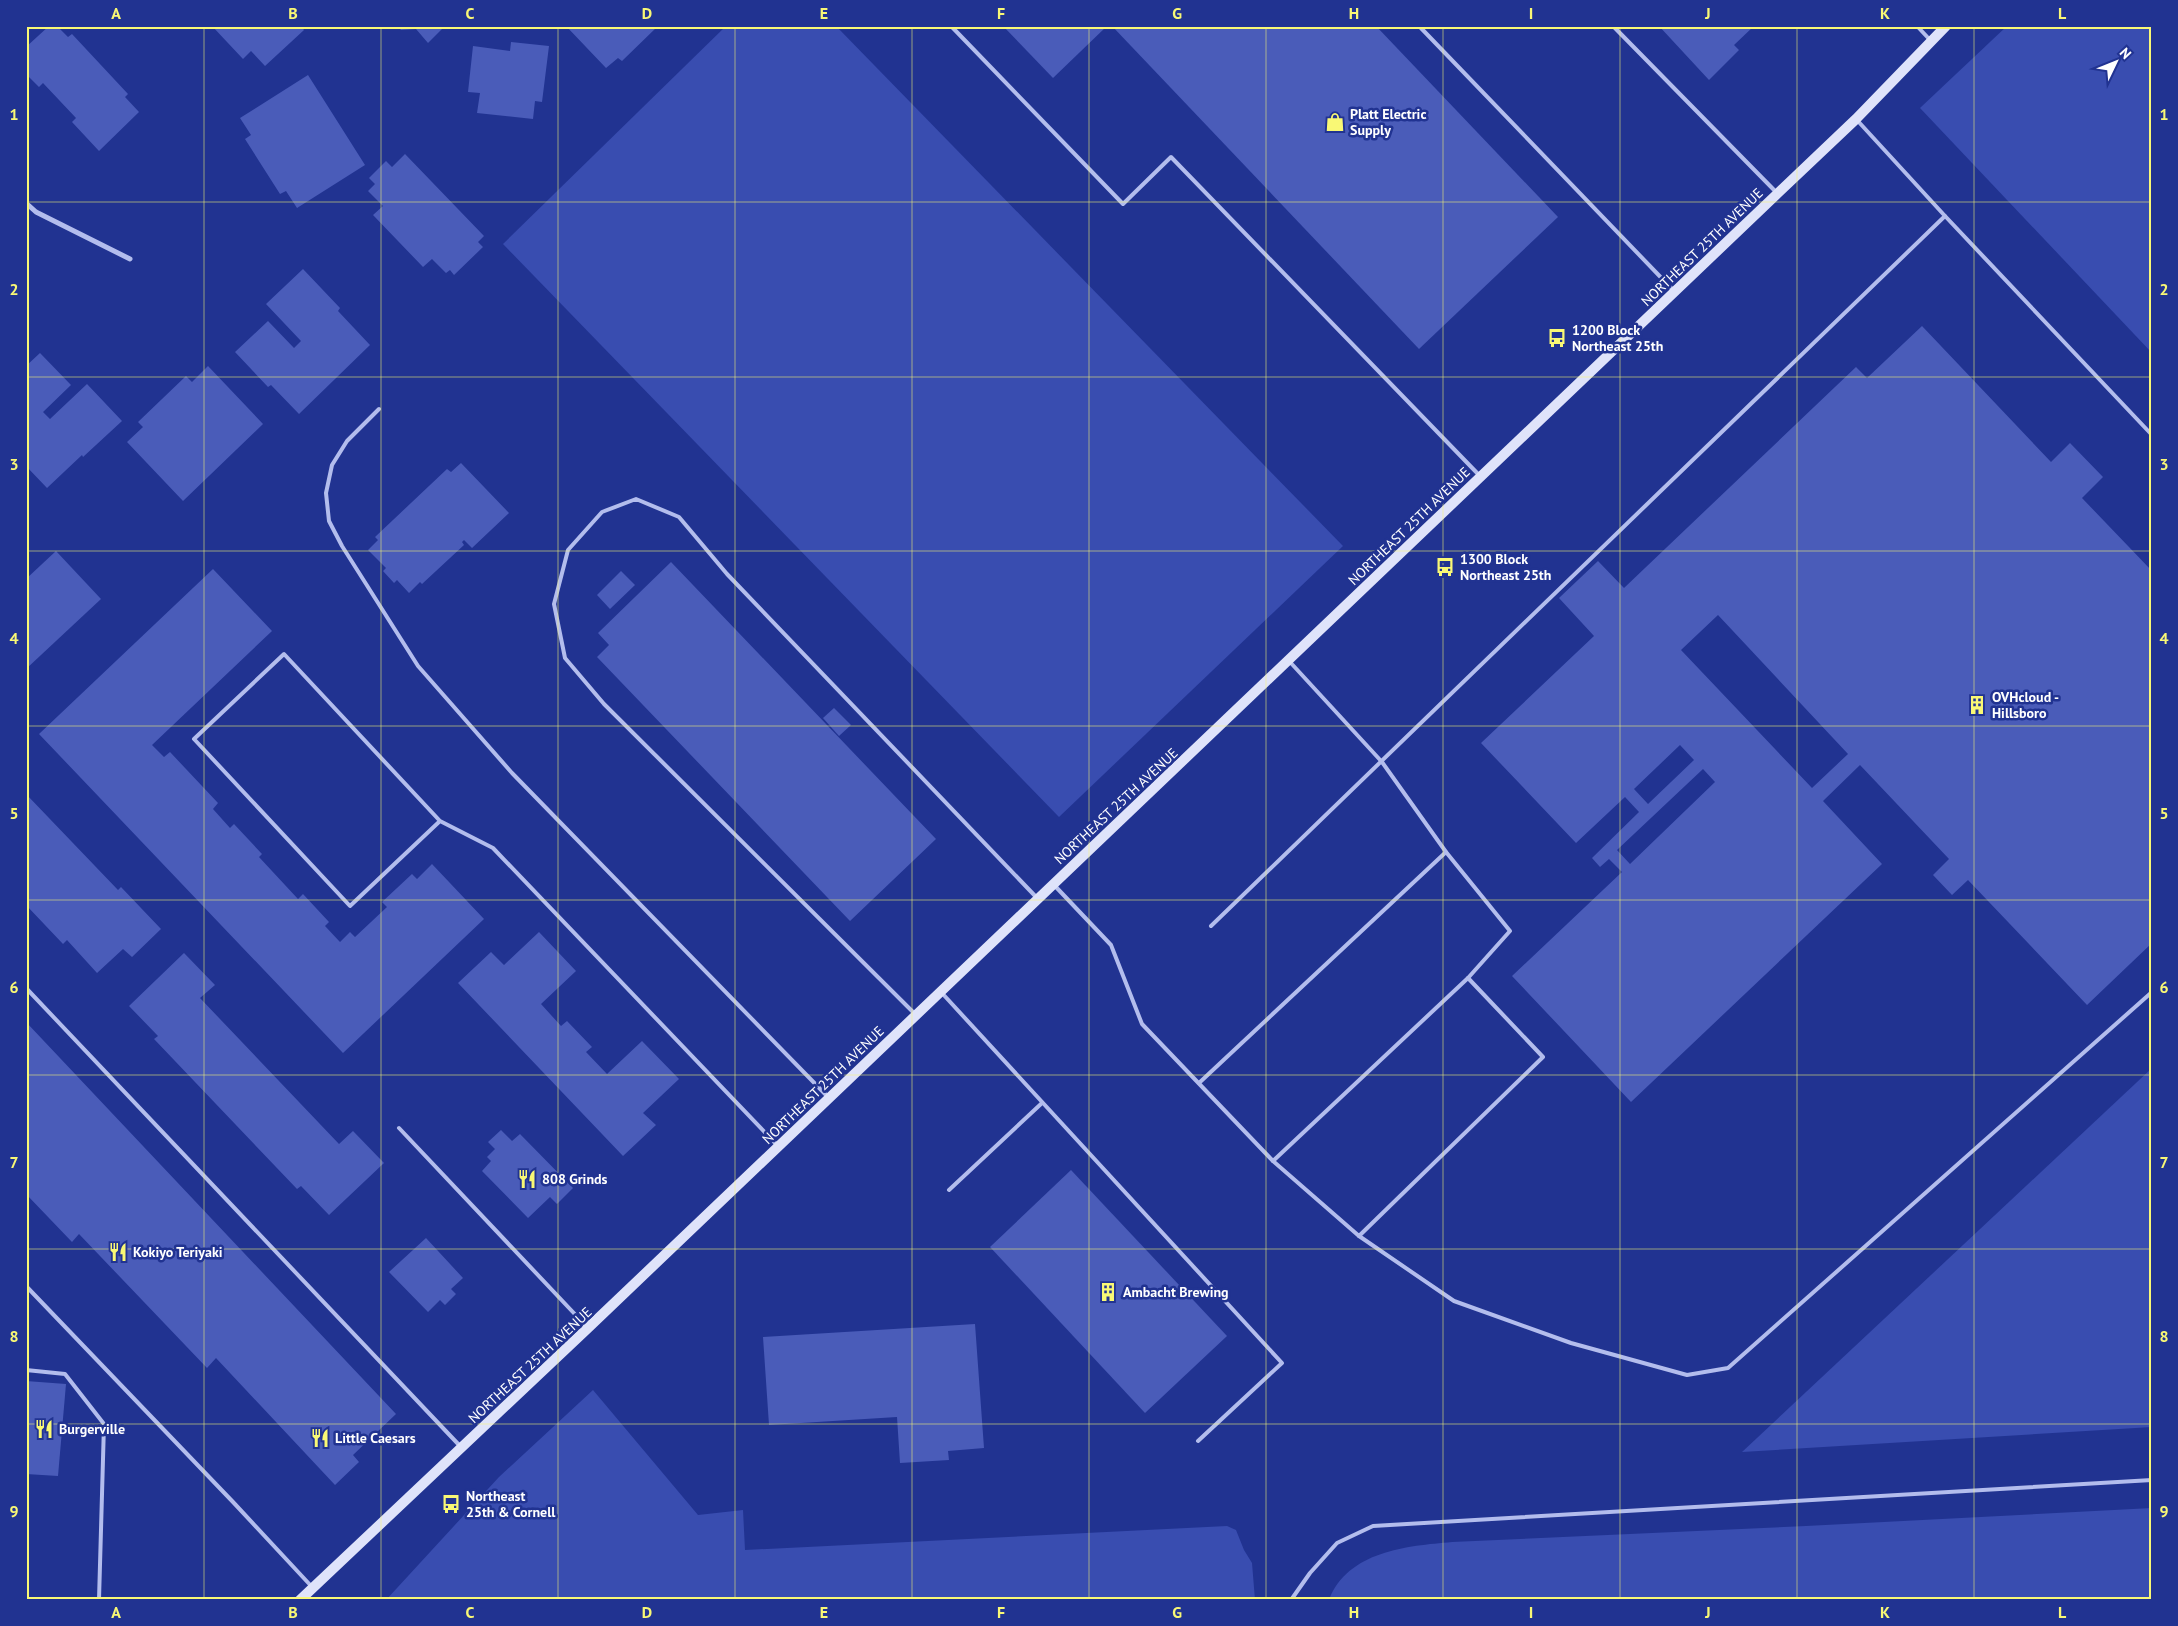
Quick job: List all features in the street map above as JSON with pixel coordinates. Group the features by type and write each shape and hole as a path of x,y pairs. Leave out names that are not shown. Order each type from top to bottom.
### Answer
{"main road":[{"name":"NORTHEAST 25TH AVENUE","path":"300,1600 829,1099 1856,119 1946,26"}],"street":[{"path":"26,203 36,212 130,260"}],"lane":[{"path":"951,26 1123,204 1171,157 1480,476"},
{"path":"1419,26 1675,292"},
{"path":"1613,26 1777,194"},
{"path":"1917,26 1931,41"},
{"path":"1856,119 2152,435"},
{"path":"1211,926 1945,216"},
{"path":"379,409 347,441 332,465 326,493 329,521 342,546 418,666 512,773 829,1099"},
{"path":"916,1016 604,704 565,658 554,604 568,550 602,512 636,499 679,517 727,574 1038,899"},
{"path":"440,821 350,906 194,739 284,654 440,821 493,848 778,1147"},
{"path":"1273,1161 1468,978 1510,931 1446,852 1382,762 1289,661"},
{"path":"1199,1083 1446,852"},
{"path":"1053,884 1111,945 1142,1024 1273,1161 1359,1236 1454,1301 1571,1343 1688,1375 1728,1368 2152,992"},
{"path":"1359,1236 1543,1057 1468,978"},
{"path":"26,988 462,1448"},
{"path":"941,992 1282,1363 1198,1441"},
{"path":"949,1190 1042,1103"},
{"path":"399,1128 588,1328"},
{"path":"26,1286 234,1502 313,1588"},
{"path":"26,1370 65,1374 104,1424 99,1600"},
{"path":"1291,1600 1310,1573 1337,1543 1373,1526 2152,1480"}],"shaded area":[{"path":"726,26 836,26 1343,546 1059,817 503,244"},
{"path":"2007,26 2152,26 2152,353 1920,108"},
{"path":"2152,1068 2152,1427 1742,1452"},
{"path":"593,1390 698,1515 743,1510 745,1550 1227,1526 1236,1530 1244,1550 1252,1563 1255,1600 386,1600 499,1477"},
{"path":"2152,1508 2152,1600 1329,1600 1338,1584 1350,1571 1364,1561 1398,1549 1416,1546 1452,1542"}],"building":[{"path":"49,26 57,26 68,37 72,34 128,94 125,97 139,112 99,151 72,122 76,118 43,83 39,87 26,74 26,47"},
{"path":"212,26 301,26 304,30 265,66 251,51 243,59"},
{"path":"397,26 445,26 428,43 416,29 401,30"},
{"path":"566,26 658,26 622,61 618,58 606,68"},
{"path":"1003,26 1107,26 1053,78"},
{"name":"Platt Electric Supply","path":"1112,26 1376,26 1558,217 1419,349"},
{"path":"1659,26 1754,26 1734,45 1739,50 1709,80"},
{"path":"511,42 549,46 542,102 535,101 533,119 477,113 480,93 468,92 473,46 510,51"},
{"path":"308,75 365,165 297,208 286,191 280,194 245,139 251,135 240,118"},
{"path":"405,154 484,236 478,242 483,247 454,275 450,270 446,273 432,259 423,267 373,215 383,206 368,191 375,184 369,178 386,161 392,167"},
{"path":"303,269 340,308 338,311 370,345 299,414 271,385 268,387 235,352 268,321 294,348 301,341 266,304"},
{"name":"OVHcloud - Hillsboro","path":"1922,326 2051,462 2070,443 2103,477 2082,498 2152,571 2152,943 2087,1005 1968,880 1952,895 1933,875 1949,859 1860,765 1823,801 1882,864 1631,1102 1512,976 1622,872 1609,859 1600,867 1592,858 1639,812 1625,797 1576,843 1481,743 1594,636 1559,598 1598,561 1624,588 1856,367 1867,378","holes":["1718,615 1848,754 1812,788 1681,650","1680,745 1694,760 1648,804 1634,789","1703,769 1715,782 1630,864 1617,850"]},
{"path":"40,353 71,385 43,412 50,419 87,384 122,421 47,488 26,466 26,366"},
{"path":"208,366 263,424 183,501 127,442 143,427 138,422 186,376 192,382"},
{"path":"461,463 509,513 472,548 464,540 462,542 464,545 422,584 420,582 409,593 397,580 394,583 383,571 386,568 368,550 378,540 375,537 447,469 451,472"},
{"path":"56,551 101,599 26,669 26,579"},
{"path":"671,562 936,839 850,921 597,657 609,645 598,633"},
{"path":"213,569 272,631 152,745 164,757 170,752 218,803 213,809 230,828 234,824 262,854 259,857 298,899 303,894 329,922 325,926 340,942 350,932 355,937 387,907 382,902 412,874 417,879 432,864 484,919 343,1053 39,734"},
{"path":"621,571 635,585 610,609 597,595"},
{"path":"834,708 851,725 839,736 823,718"},
{"path":"26,794 118,890 121,887 161,929 132,957 123,949 97,973 67,940 63,944 26,905"},
{"path":"539,932 576,971 541,1004 561,1026 567,1021 592,1047 586,1052 607,1074 642,1041 679,1079 643,1113 656,1125 623,1156 458,983 491,952 504,965"},
{"path":"184,953 215,985 200,998 339,1144 353,1131 384,1163 329,1215 301,1186 297,1189 154,1039 158,1036 129,1006"},
{"path":"26,1022 396,1414 353,1455 359,1462 335,1485 216,1358 207,1368 79,1234 72,1242 26,1194"},
{"name":"808 Grinds","path":"501,1130 512,1141 520,1134 573,1188 557,1204 550,1197 528,1218 482,1171 491,1161 487,1157 495,1149 488,1142"},
{"name":"Ambacht Brewing","path":"1071,1170 1227,1336 1145,1413 990,1247"},
{"path":"426,1238 463,1278 451,1289 456,1294 445,1305 440,1300 428,1312 389,1272"},
{"path":"975,1324 984,1448 948,1451 949,1460 900,1463 897,1417 769,1425 763,1337"},
{"name":"Burgerville","path":"26,1381 66,1384 58,1476 26,1474"}],"place":[{"name":"Platt Electric Supply","path":"1335,122"},
{"name":"1200 Block Northeast 25th","path":"1557,338"},
{"name":"1300 Block Northeast 25th","path":"1445,567"},
{"name":"OVHcloud - Hillsboro","path":"1977,705"},
{"name":"808 Grinds","path":"527,1179"},
{"name":"Kokiyo Teriyaki","path":"118,1252"},
{"name":"Ambacht Brewing","path":"1108,1292"},
{"name":"Burgerville","path":"44,1429"},
{"name":"Little Caesars","path":"320,1438"},
{"name":"Northeast 25th & Cornell","path":"451,1504"}]}
